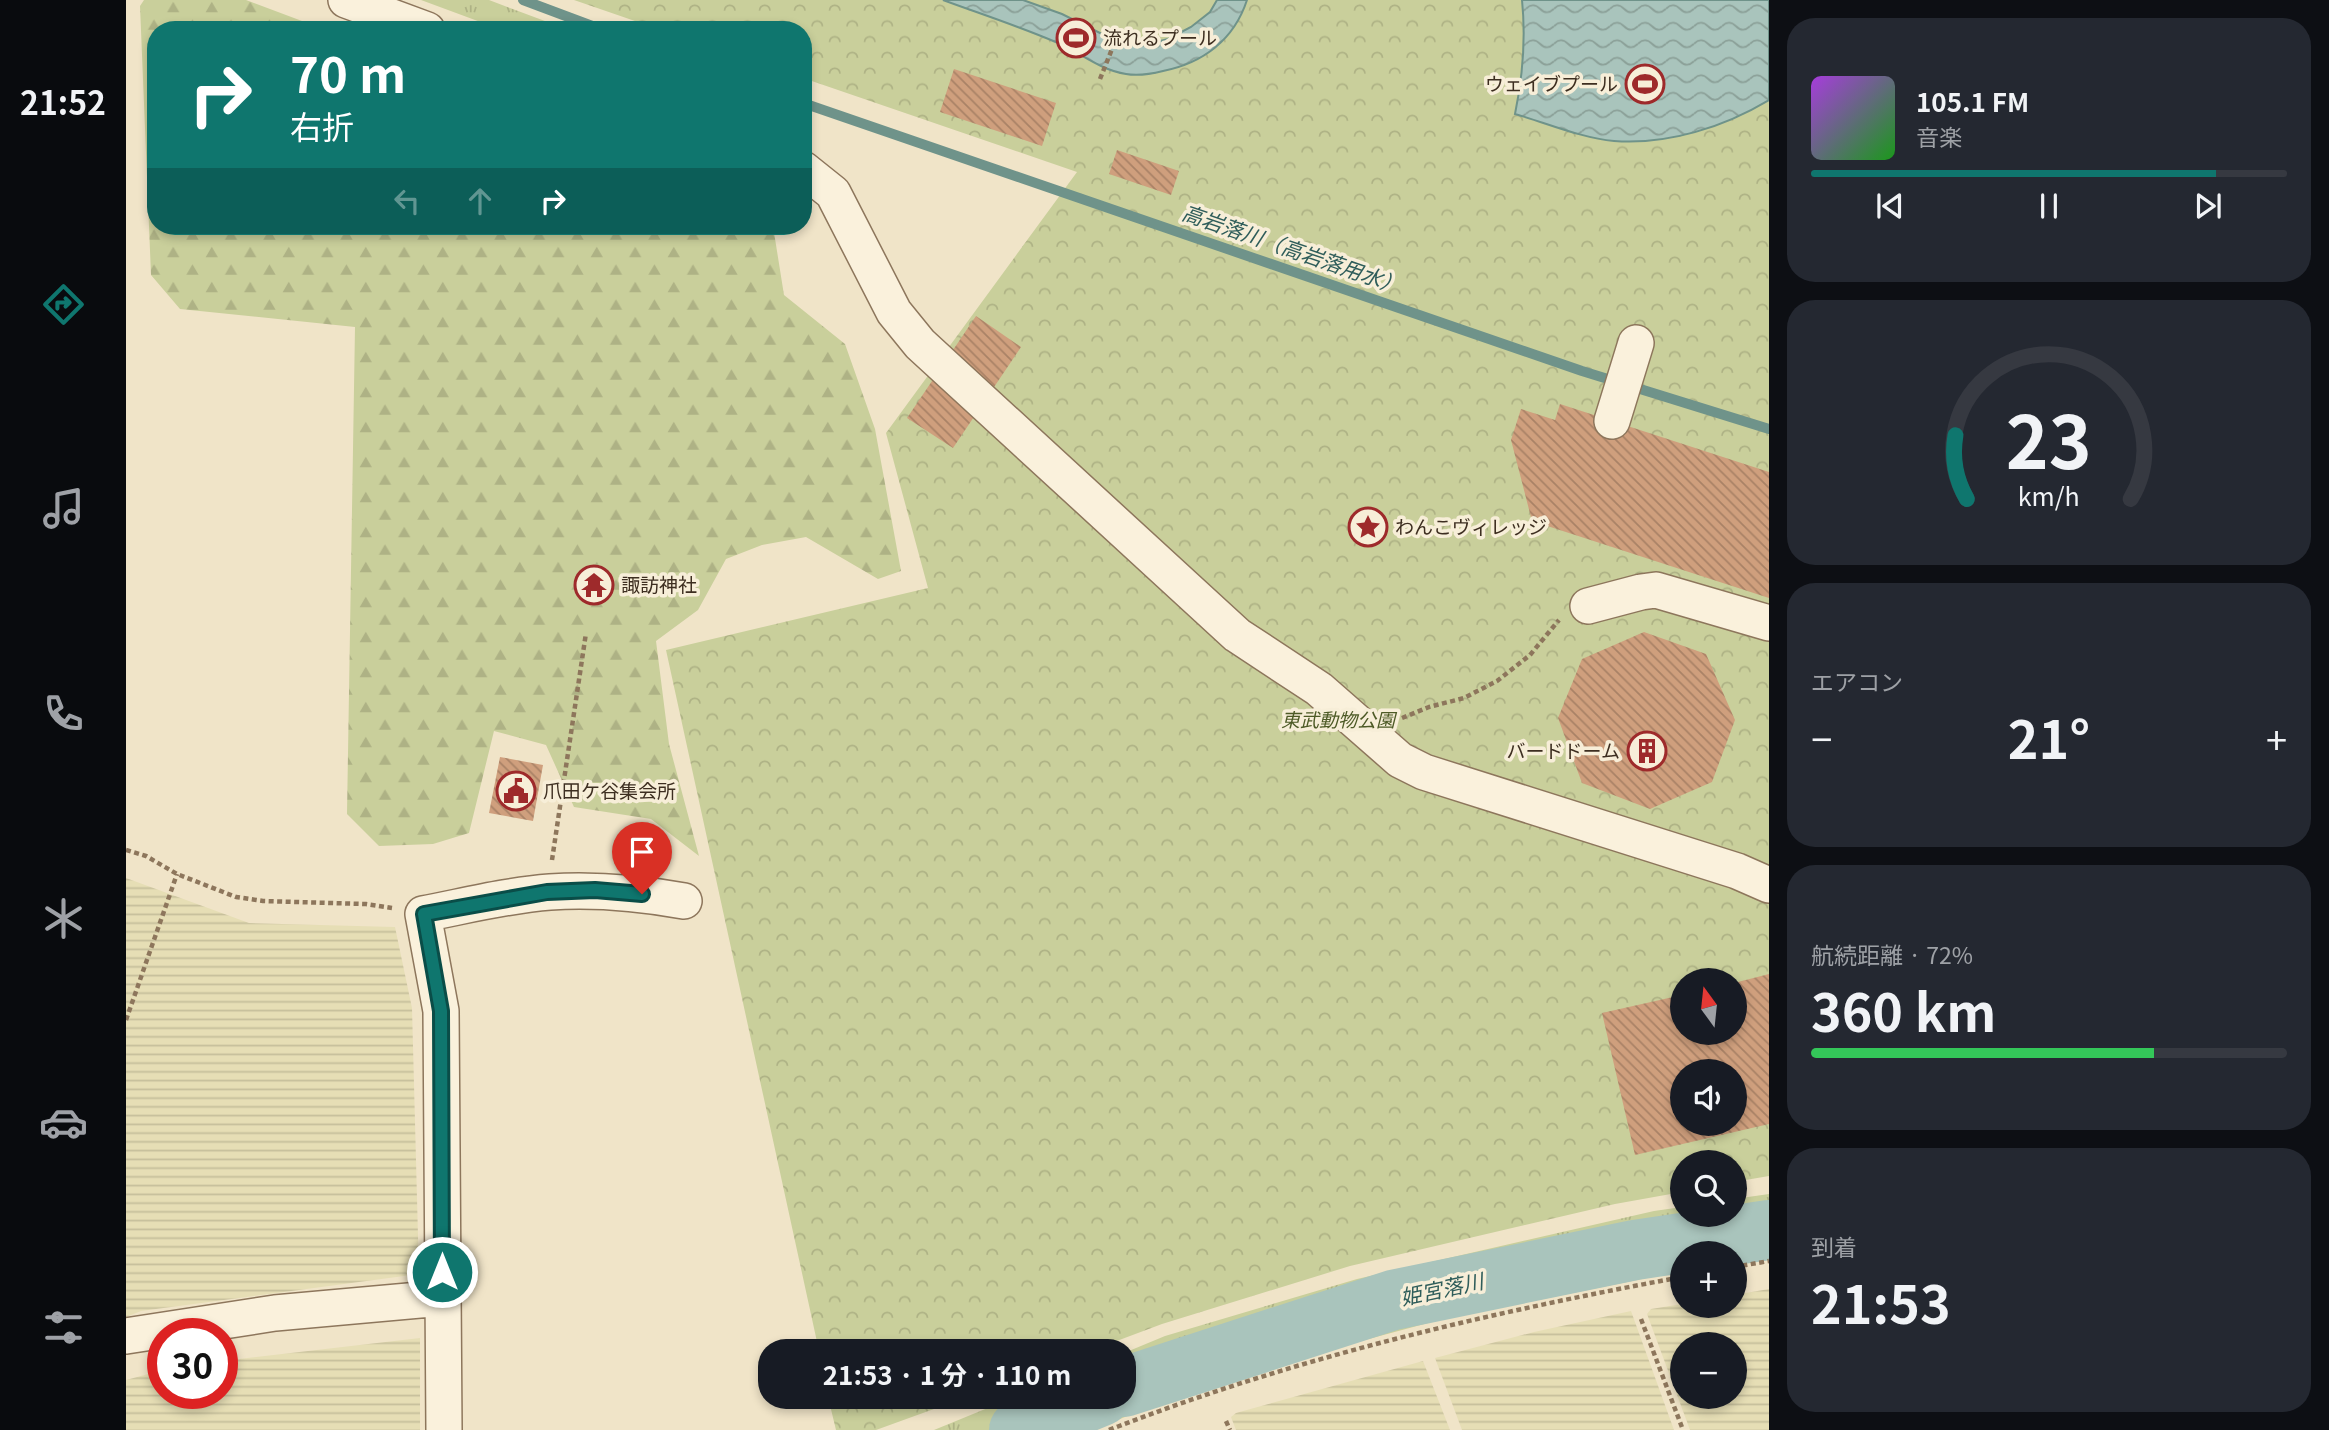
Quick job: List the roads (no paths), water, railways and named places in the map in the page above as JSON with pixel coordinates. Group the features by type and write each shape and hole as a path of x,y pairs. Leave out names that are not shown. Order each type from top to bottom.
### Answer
{"street":[{"path":"346,0 403,21"},
{"path":"812,176 832,193 894,312 920,344 1237,635 1319,689 1400,760 1424,772 1737,872 1769,885"},
{"path":"1612,421 1636,343"},
{"path":"1588,606 1656,590 1769,624"},
{"path":"444,1430 441,1011 424,914 547,892 595,890 684,901"},
{"path":"126,1336 275,1313 442,1298"}],"water":[{"name":"流れるプール","path":"943,0 1023,0 1062,14 1120,43 1141,46 1168,39 1191,27 1210,12 1217,0 1247,0 1234,27 1204,56 1178,67 1135,75 1108,69 1044,37"},
{"name":"ウェイブプール","path":"1522,0 1769,0 1769,100 1714,126 1655,140 1614,141 1589,137 1515,114 1523,57"}],"waterway":[{"name":"高岩落川（高岩落用水）","path":"523,0 579,21"},
{"name":"高岩落川（高岩落用水）","path":"812,106 1582,371 1769,429"},
{"name":"姫宮落川","path":"1136,1383 1393,1300 1635,1250 1769,1230"},
{"name":"姫宮落川","path":"1019,1430 1070,1409"}],"place":[{"name":"流れるプール","path":"1076,38"},
{"name":"ウェイブプール","path":"1645,84"},
{"name":"わんこヴィレッジ","path":"1368,527"},
{"name":"諏訪神社","path":"594,585"},
{"name":"バードドーム","path":"1647,751"},
{"name":"爪田ケ谷集会所","path":"516,791"}],"park label":[{"name":"東武動物公園","path":"1338,720"}]}
